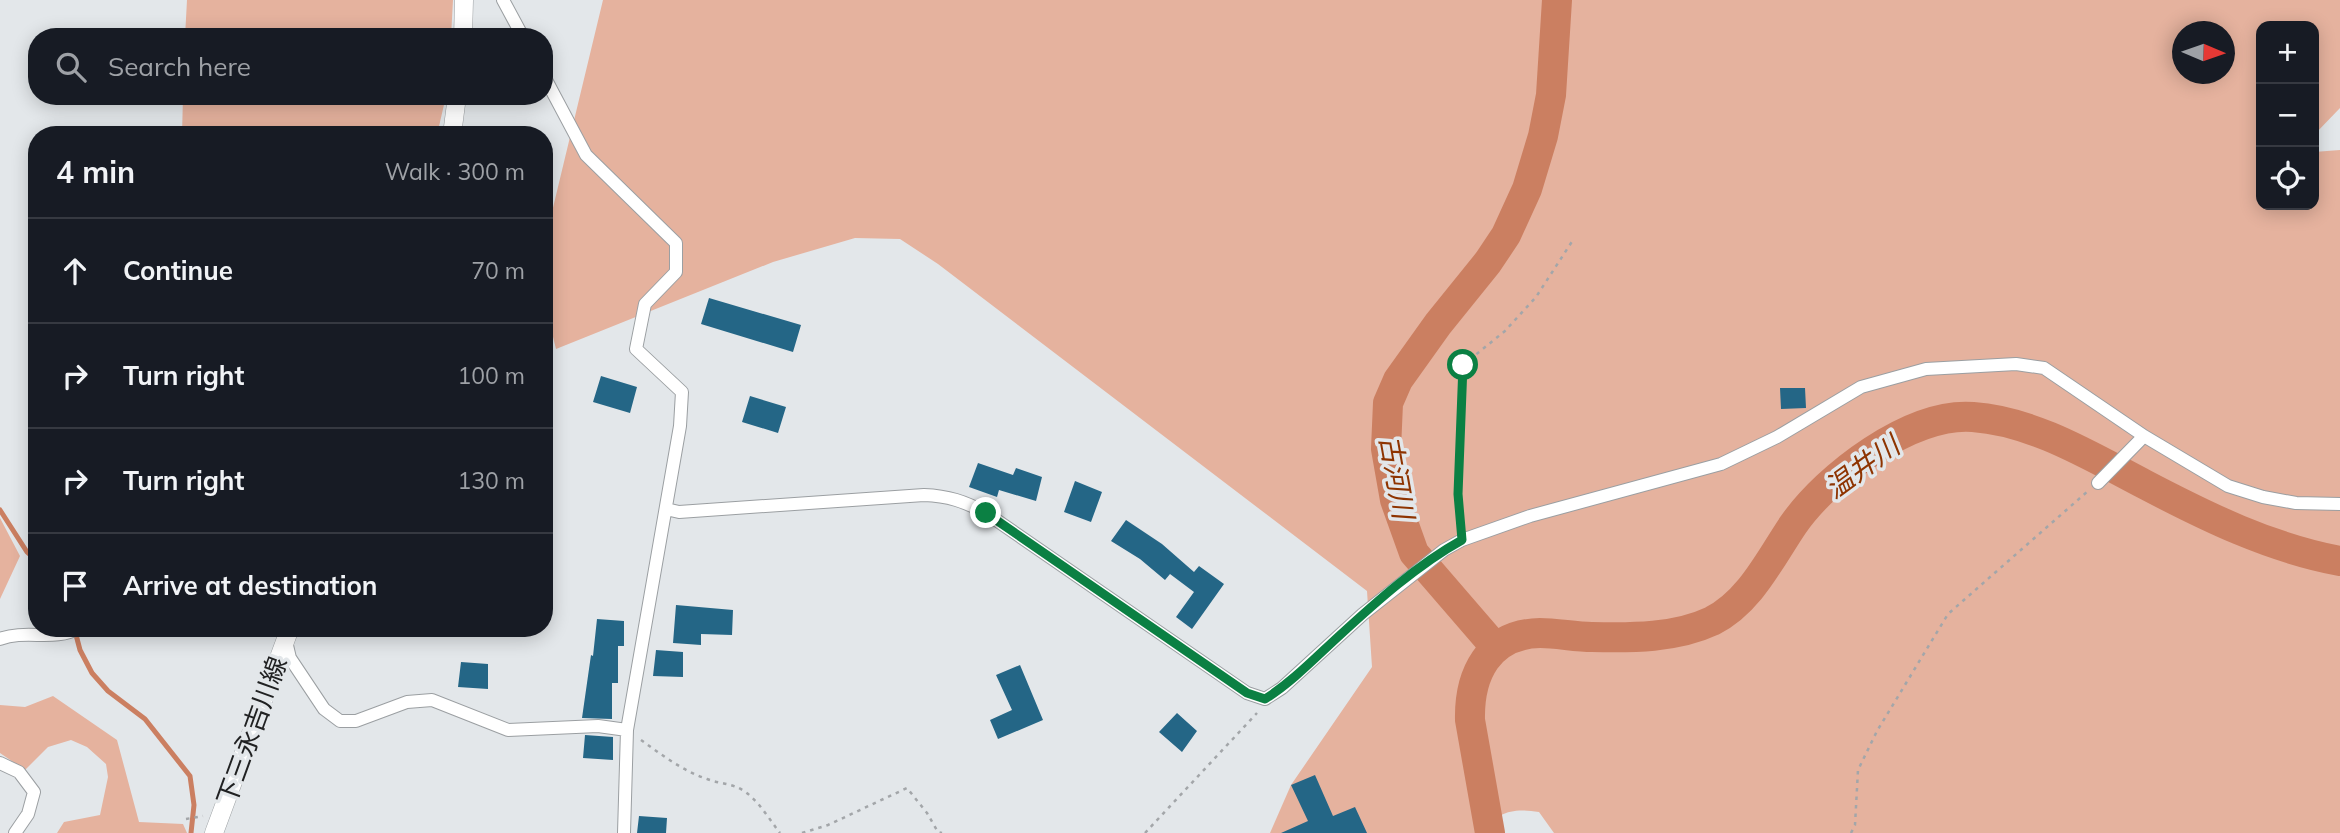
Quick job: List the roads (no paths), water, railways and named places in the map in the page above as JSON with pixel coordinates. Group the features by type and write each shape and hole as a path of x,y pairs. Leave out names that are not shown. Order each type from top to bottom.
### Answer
{"main road":[{"path":"463,28 464,0"},
{"path":"453,126 456,105"},
{"name":"下三永吉川線","path":"215,833 284,637"}],"street":[{"path":"503,0 518,28"},
{"path":"553,93 586,155 676,243 676,272 645,304 636,349 682,392 680,426 627,730 624,833"},
{"path":"666,509 679,512 924,495 963,500 986,513 1247,693 1265,699 1282,688 1363,614 1444,550 1462,540 1530,516 1721,464 1777,437 1861,387 1926,369 2016,364 2044,368 2141,438 2228,486 2295,503 2340,504"},
{"path":"2098,483 2141,438"},
{"path":"0,639 28,633"},
{"path":"287,637 290,658 324,709 340,721 356,721 407,702 432,700 508,730 598,726 627,730"},
{"path":"0,763 19,772 34,792 28,814 15,833"}],"waterway":[{"name":"古河川","path":"1496,648 1414,553 1395,500 1386,449 1388,403 1398,380 1506,235 1527,189 1543,136 1551,95 1557,0"},
{"name":"温井川","path":"1490,833 1470,720 1473,688 1478,673 1495,649 1522,635 1540,633 1592,637 1654,636 1684,631 1712,621 1725,613 1748,591 1793,525 1827,487 1872,451 1924,425 1949,418 1973,417 2018,425 2083,452 2239,530 2289,548 2340,561"},
{"path":"0,510 28,553"},
{"path":"77,637 92,673 108,691 145,719 190,776 194,805 191,833"}]}
